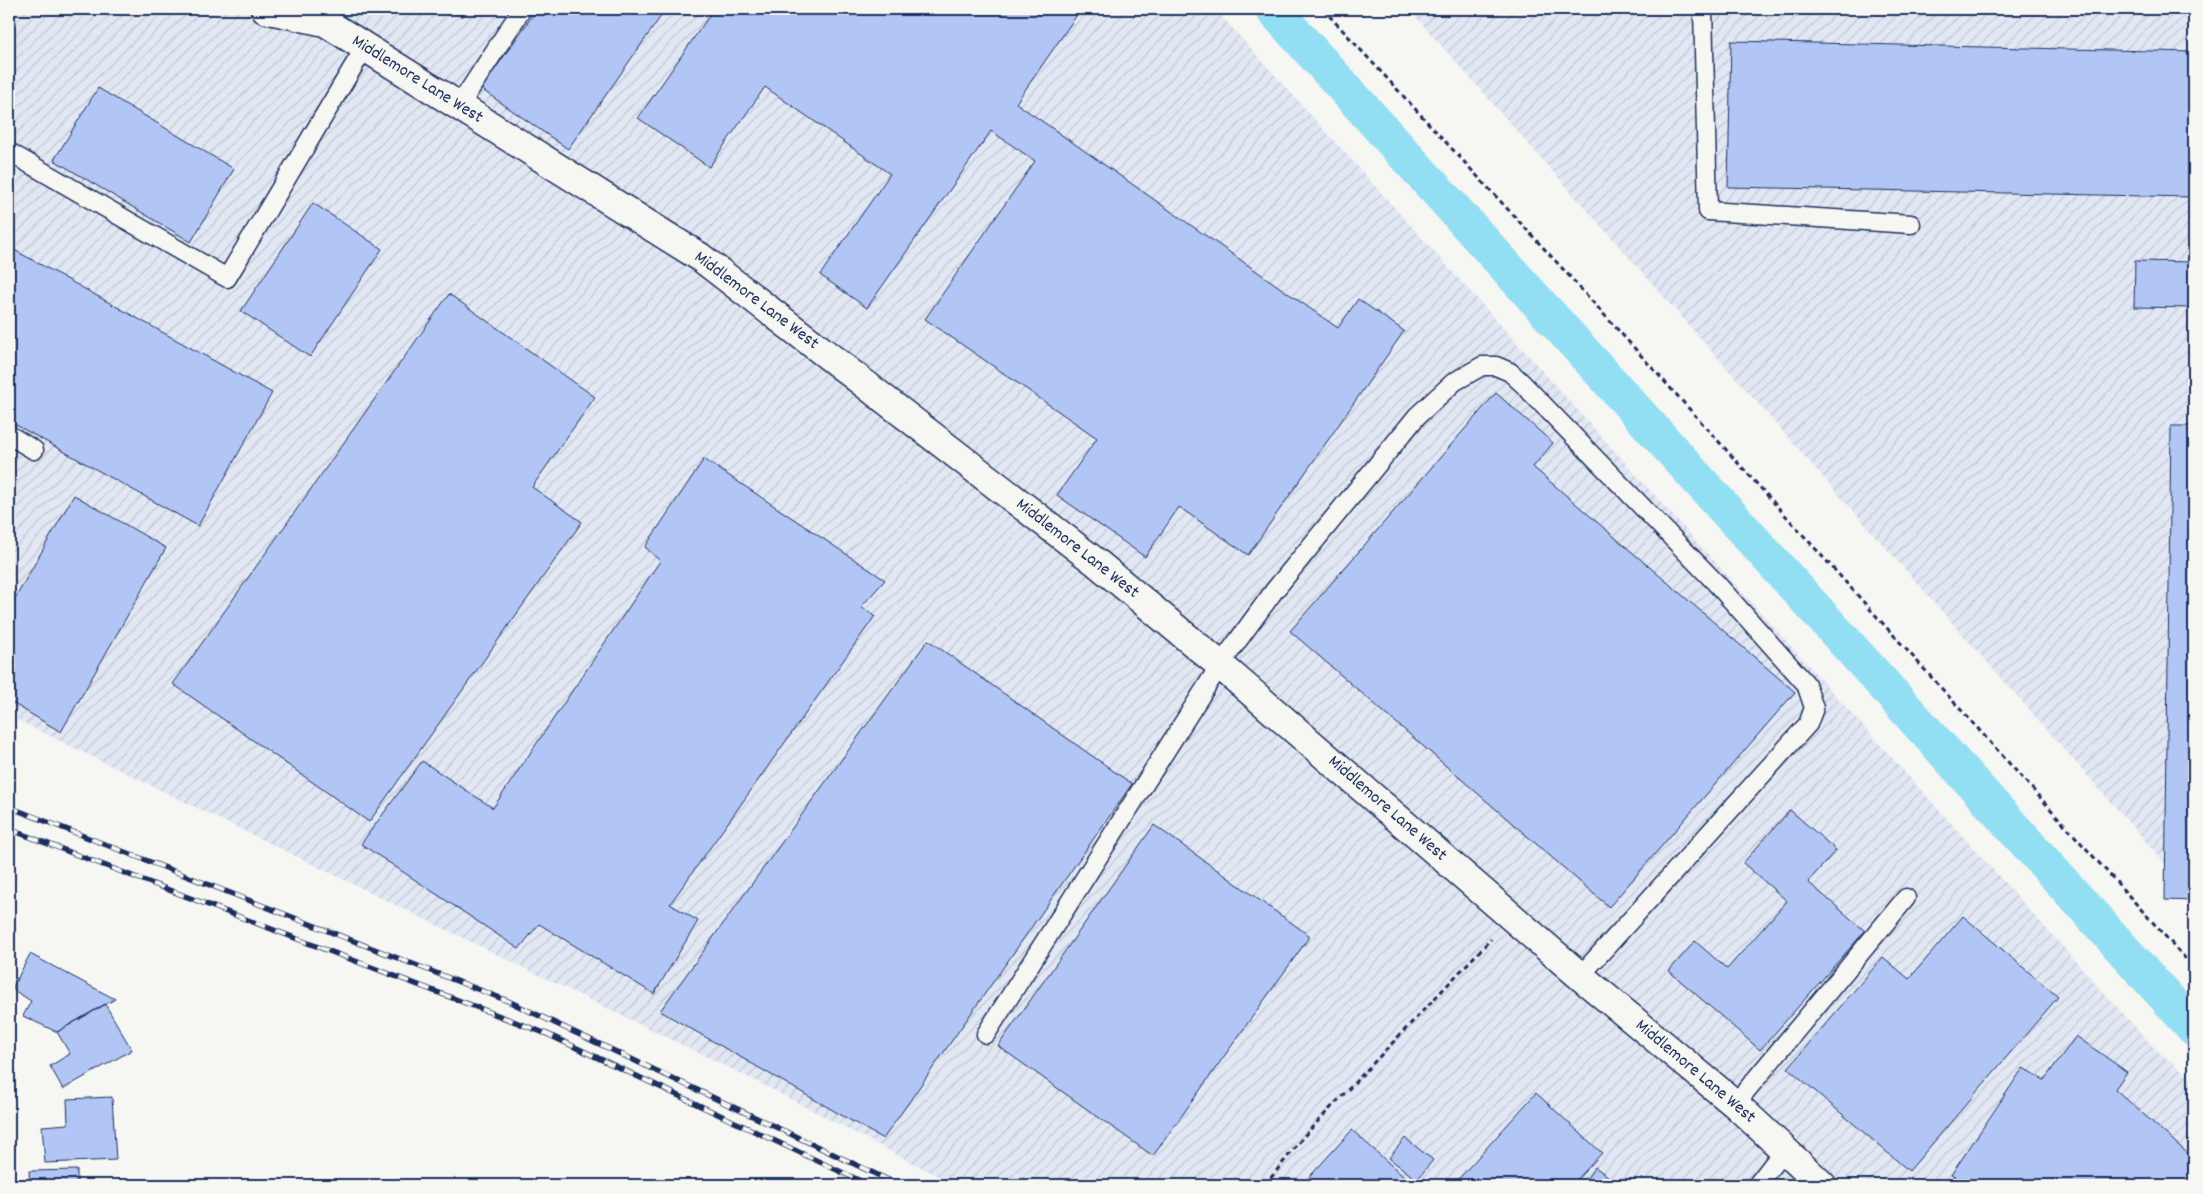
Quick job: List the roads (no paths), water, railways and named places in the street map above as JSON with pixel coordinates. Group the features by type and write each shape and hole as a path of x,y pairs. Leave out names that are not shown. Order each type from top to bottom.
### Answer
{"street":[{"name":"Middlemore Lane West","path":"265,9 326,22 700,257 1096,563 1220,665 1580,976 1735,1104 1822,1185"}],"lane":[{"path":"459,106 522,9"},
{"path":"1703,9 1708,211 1911,224"},
{"path":"9,152 227,278 365,47"},
{"path":"986,1034 1220,665 1274,592 1417,416 1454,382 1482,366 1496,366 1510,372 1722,590 1806,684 1814,708 1808,724 1631,922 1580,976"},
{"path":"9,435 34,450"},
{"path":"1735,1104 1906,898"},
{"path":"1757,1185 1784,1150"}],"waterway":[{"path":"1273,9 2194,1028"}],"railway":[{"path":"9,807 508,1001 899,1185"},
{"path":"9,829 547,1034 869,1185"}]}
